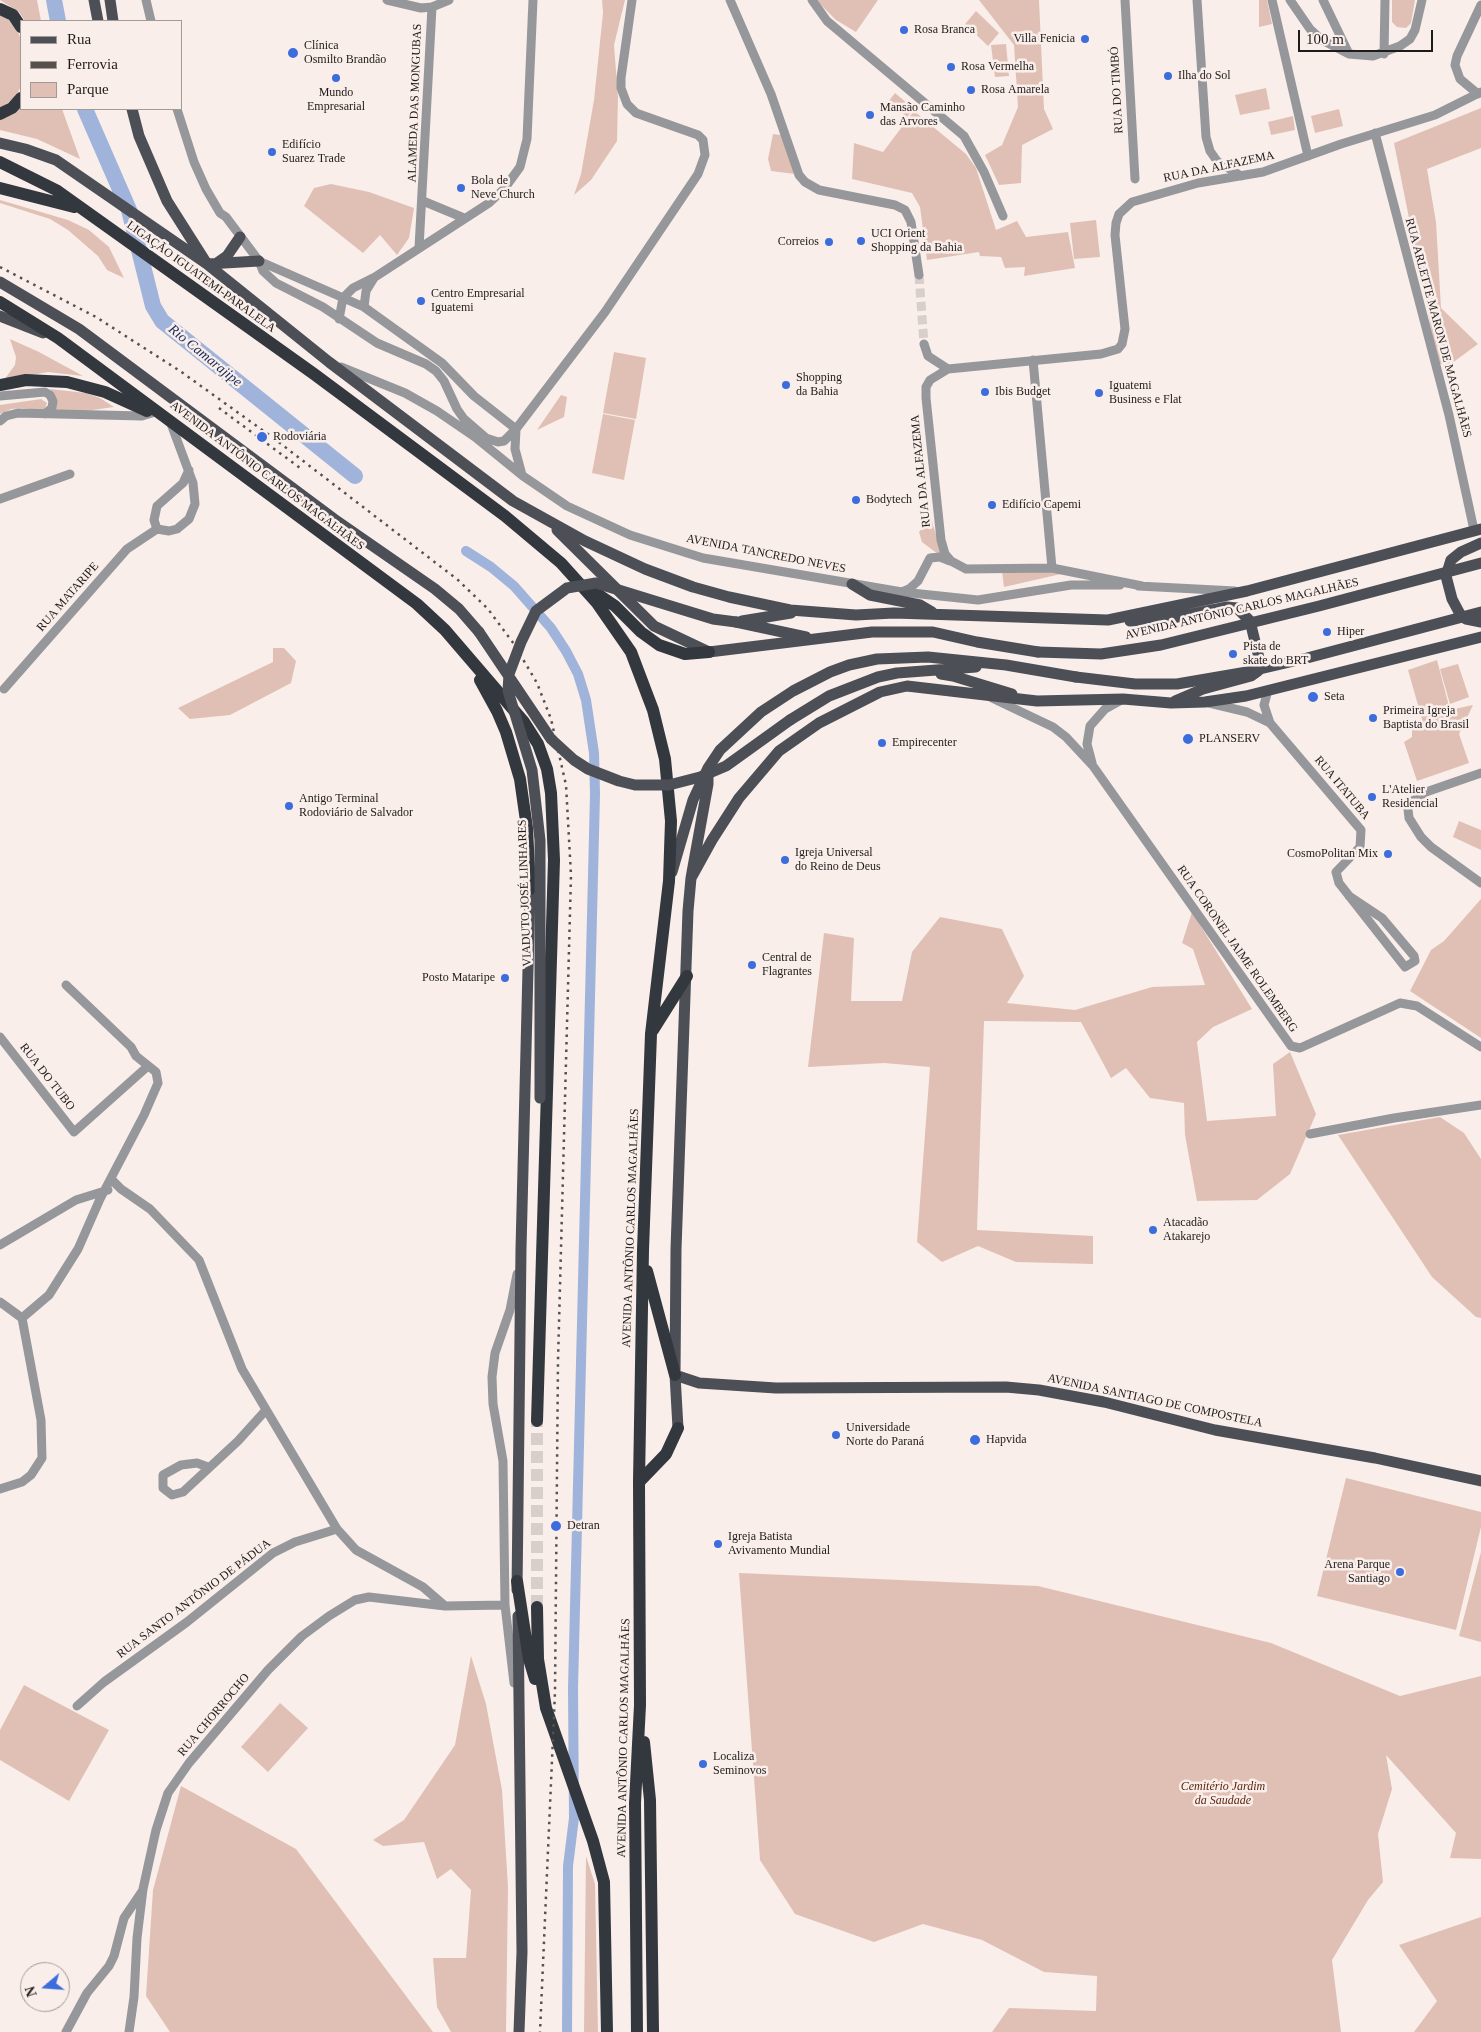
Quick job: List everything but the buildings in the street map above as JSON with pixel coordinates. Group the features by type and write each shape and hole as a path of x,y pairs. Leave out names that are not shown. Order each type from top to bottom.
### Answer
{"highway":[{"path":"0,9 13,15 20,26"},
{"path":"0,114 12,108 20,99"},
{"name":"LIGAÇÃO IGUATEMI-PARALELA","path":"0,162 42,182 199,292 505,516 561,563 575,578"},
{"path":"0,188 87,213"},
{"name":"AVENIDA ANTÔNIO CARLOS MAGALHÃES","path":"0,302 58,338 337,546 392,584 432,617 524,722 538,744 547,769 551,793 554,842 537,1421"},
{"path":"0,385 15,381 67,382 105,392 170,421"},
{"path":"575,578 615,606 641,632 659,645 685,654 709,652"},
{"path":"575,578 597,603 630,652 653,710 660,734 670,790 669,881"},
{"name":"AVENIDA ANTÔNIO CARLOS MAGALHÃES","path":"455,643 497,711 514,755 527,828 530,889"},
{"name":"AVENIDA ANTÔNIO CARLOS MAGALHÃES","path":"637,2032 635,1802 640,1705 639,1482 643,1250 651,1034 669,881"},
{"path":"651,1034 687,976"},
{"path":"643,1250 675,1375"},
{"path":"639,1482 666,1454 678,1428"},
{"path":"517,1581 529,1659 546,1708"},
{"name":"AVENIDA ANTÔNIO CARLOS MAGALHÃES","path":"536,1607 538,1659 546,1708 592,1841 604,1882 607,2032"},
{"path":"640,1705 650,1800 653,2032"}],"main road":[{"path":"94,0 98,20"},
{"path":"110,0 113,20"},
{"path":"125,110 139,136"},
{"name":"AVENIDA TANCREDO NEVES","path":"132,110 139,136 167,201 212,264 329,362 513,502 548,522 672,580 729,597 805,611 856,615"},
{"path":"0,143 26,149 56,160 189,252 212,264 259,261"},
{"path":"212,264 227,256 240,237"},
{"name":"AVENIDA ANTÔNIO CARLOS MAGALHÃES","path":"0,282 79,329 122,364 404,569 435,589 459,609 479,632 551,740 581,764 620,782 635,785 669,784 706,775 726,766 821,700 856,684 897,673 919,670 1006,665"},
{"path":"0,316 58,338"},
{"path":"548,522 654,626 709,652"},
{"name":"AVENIDA ANTÔNIO CARLOS MAGALHÃES","path":"856,615 936,614 1108,620 1247,591 1478,530"},
{"path":"1481,543 1461,552 1451,560 1446,576 1452,598 1460,614 1466,619 1481,622"},
{"name":"AVENIDA ANTÔNIO CARLOS MAGALHÃES","path":"709,652 872,632 933,632 977,642 1038,652 1101,654 1161,644 1318,606 1481,563"},
{"name":"VIADUTO JOSÉ LINHARES","path":"547,1125 540,1098 540,840 532,770 508,691 509,674 521,642 536,611 567,588 596,583 714,619 736,622"},
{"path":"852,584 870,595 920,606 936,614"},
{"path":"1108,620 1172,618 1227,607 1238,608 1244,613 1250,621 1257,648 1258,671 1251,676 1189,694 1171,703"},
{"path":"736,622 805,611"},
{"name":"AVENIDA ANTÔNIO CARLOS MAGALHÃES","path":"669,881 693,800 708,768 720,750 761,712 811,681 849,665 877,659 928,657 1006,665 1076,677 1135,684 1177,684 1247,672 1307,658 1481,612"},
{"path":"736,622 812,638"},
{"path":"691,878 726,817 756,777 779,752 819,723 868,697 893,688 922,687 990,697 1037,701 1123,699 1171,703 1205,702 1268,690 1481,637"},
{"path":"919,670 953,676 1037,701"},
{"path":"678,1428 675,1375 676,1249 691,878 708,784 708,768"},
{"name":"AVENIDA ANTÔNIO CARLOS MAGALHÃES","path":"519,2032 522,1961 517,1581 521,1249 530,889"},
{"path":"524,1116 540,1098"},
{"name":"AVENIDA SANTIAGO DE COMPOSTELA","path":"675,1375 698,1383 776,1388 1006,1387 1039,1390 1104,1402 1214,1430 1375,1458 1481,1481"},
{"name":"AVENIDA SANTIAGO DE COMPOSTELA","path":"676,1393 683,1388 698,1383"}],"street":[{"path":"146,0 151,20"},
{"path":"386,0 421,8 432,7 448,0"},
{"path":"339,319 342,298 353,288 375,277 489,203 504,190 520,167 527,139 533,0"},
{"path":"177,110 194,162 206,189 220,212 226,217 259,261 263,271 276,283 322,307 377,343 426,364 436,371 444,381 460,414 486,438 498,442 504,440 516,429 605,312 698,174 705,155 703,140 690,130 636,113 627,104 621,78 632,0"},
{"path":"730,0 771,94 799,175 812,187 819,190 894,205 905,210 911,222 919,275"},
{"path":"812,0 827,21 964,136 981,166 1004,216"},
{"name":"RUA DO TIMBÓ","path":"1125,0 1135,179"},
{"path":"1197,0 1206,137 1210,152 1217,161 1241,176"},
{"path":"1272,0 1308,156"},
{"path":"1290,0 1310,28 1336,49 1349,54 1373,56 1384,54 1410,39 1415,30 1422,0"},
{"path":"1323,0 1349,54"},
{"path":"1384,54 1385,0"},
{"path":"1479,93 1460,79 1455,65 1456,56 1481,5"},
{"name":"ALAMEDA DAS MONGUBAS","path":"419,248 432,7"},
{"name":"RUA DA ALFAZEMA","path":"950,561 945,554 941,540 926,387 930,380 948,369 1102,354 1111,352 1122,344 1125,329 1115,235 1119,214 1124,207 1142,198 1198,183 1263,172 1435,115 1479,93"},
{"name":"RUA ARLETTE MARON DE MAGALHÃES","path":"1376,133 1478,530"},
{"name":"ALAMEDA DAS MONGUBAS","path":"423,200 464,218"},
{"path":"259,261 364,307 442,363 474,396 516,429"},
{"path":"364,307 366,291 375,277"},
{"path":"924,344 928,356 948,369"},
{"path":"1033,360 1052,568"},
{"name":"AVENIDA TANCREDO NEVES","path":"329,362 405,393 437,411 523,476 567,506 653,544 703,558 902,592 978,600 1071,585 1247,591"},
{"path":"0,390 15,381"},
{"path":"3,397 38,392 50,394 53,404 45,414"},
{"path":"0,421 6,416 18,413 142,416 153,413"},
{"name":"RUA MATARIPE","path":"4,689 127,549 157,529 169,531 187,522 193,512 195,493 189,470 170,421"},
{"path":"516,429 515,449 523,476"},
{"path":"157,529 154,512 157,506 183,484 189,470"},
{"path":"0,499 70,474"},
{"path":"902,592 915,584 930,558 940,557 966,569 1052,568 1142,586"},
{"name":"RUA ITATUBA","path":"1268,690 1264,704 1270,723 1361,830 1360,847 1336,872 1336,877 1349,896 1405,967 1415,961 1414,956 1382,918 1349,896"},
{"name":"RUA CORONEL JAIME ROLEMBERG","path":"990,697 1053,727 1066,737 1093,766 1291,1046 1300,1048 1400,1003 1417,1006 1481,1047"},
{"name":"RUA CORONEL JAIME ROLEMBERG","path":"1093,766 1087,744 1090,726 1105,709 1123,699"},
{"name":"RUA ITATUBA","path":"1205,702 1247,712 1270,723"},
{"path":"1481,774 1426,792 1411,802 1408,808 1409,818 1421,837 1431,847 1481,882"},
{"path":"22,1318 41,1304 58,1284 87,1233 104,1191 144,1115 158,1083 156,1072 66,985"},
{"name":"RUA DO TUBO","path":"0,1037 74,1132 148,1066"},
{"path":"1310,1134 1394,1118 1481,1105"},
{"path":"111,1179 121,1189 150,1209 199,1260 235,1354 337,1529 356,1550 423,1587 446,1606"},
{"path":"0,1245 76,1200 104,1191 121,1189"},
{"path":"520,1721 505,1605 504,1461 493,1404 492,1377 494,1353 510,1310 521,1249"},
{"path":"0,1302 22,1318 41,1420 43,1446 38,1467 22,1482 0,1489"},
{"path":"208,1467 197,1463 181,1465 163,1475 161,1481 163,1488 167,1493 178,1495 243,1436 266,1410"},
{"name":"RUA SANTO ANTÔNIO DE PÁDUA","path":"77,1706 104,1682 187,1622 273,1553 295,1542 337,1529"},
{"name":"RUA CHORROCHO","path":"129,2032 143,1890 161,1810 176,1779 268,1670 302,1636 334,1612 368,1596 446,1606 505,1605"},
{"path":"66,2032 87,1993 109,1966 114,1956 124,1918 143,1890"}],"green space":[{"path":"0,0 37,0 41,20 24,20 19,12"},
{"path":"602,0 625,0 614,45 618,97 617,141 591,180 574,195 581,174 594,100 603,13"},
{"path":"816,0 878,0 856,32 836,20"},
{"path":"979,0 1039,0 1044,109 1053,129 1022,145 1021,183 999,185 985,155 1002,145 1018,107 1014,45"},
{"path":"1259,0 1267,0 1272,24 1259,27"},
{"path":"1392,0 1415,0 1411,23 1406,28 1397,27 1392,22"},
{"path":"976,11 999,33 988,46 965,24"},
{"path":"0,15 7,18 18,31 20,38 20,88 16,96 0,109"},
{"path":"1006,44 1009,76 995,77 991,45"},
{"path":"1266,88 1270,109 1240,115 1235,95"},
{"path":"895,93 914,109 907,117 888,102"},
{"path":"20,106 20,110 62,110 80,159 37,139 0,130 0,118"},
{"path":"1481,108 1481,148 1427,169 1436,222 1441,308 1478,344 1448,366 1438,363 1394,143"},
{"path":"1339,109 1343,126 1315,133 1311,116"},
{"path":"914,111 966,154 976,168 996,230 1017,221 1026,237 1068,232 1075,268 1024,276 1025,267 1005,268 1001,257 980,256 979,252 927,260 920,207 912,193 852,179 854,143 883,152"},
{"path":"1293,116 1295,130 1271,135 1268,122"},
{"path":"773,134 781,135 795,174 771,171 768,159"},
{"path":"331,184 369,192 414,208 409,238 397,255 380,235 363,253 304,206 314,188"},
{"path":"0,200 68,220 89,230 109,247 124,278 107,270 98,256 68,230 50,219 0,203"},
{"path":"1096,220 1100,257 1074,259 1070,223"},
{"path":"10,339 39,352 83,376 48,372 4,380 15,365 16,357"},
{"path":"614,352 646,358 636,419 603,413"},
{"path":"50,389 86,393 100,398 114,407 85,411 56,411 57,399"},
{"path":"561,395 567,397 564,417 537,430"},
{"path":"41,399 47,403 42,411 23,408 11,409 0,414 0,405"},
{"path":"603,414 635,420 624,480 592,473"},
{"path":"931,518 941,552 938,554 922,542 919,532"},
{"path":"1002,571 1070,572 1004,587"},
{"path":"273,648 284,648 296,661 291,683 230,715 190,719 178,708 273,662"},
{"path":"1437,660 1450,710 1473,705 1459,734 1469,763 1417,781 1404,742 1412,737 1412,730 1424,726 1408,670"},
{"path":"1458,664 1469,697 1450,704 1440,669"},
{"path":"1459,821 1481,830 1481,850 1453,837"},
{"path":"1481,899 1481,1038 1410,991 1431,950 1444,941"},
{"path":"1192,912 1252,1009 1213,1027 1197,1042 1207,1121 1276,1116 1273,1064 1290,1052 1316,1114 1290,1174 1257,1200 1197,1201 1185,1135 1184,1103 1150,1098 1126,1068 1111,1078 1081,1022 984,1021 977,1230 1093,1236 1093,1264 1016,1262 978,1246 942,1262 917,1242 930,1067 884,1063 808,1067 824,933 854,938 851,1001 902,1001 912,952 940,917 1002,929 1024,976 1007,1003 1075,1010 1152,987 1205,985 1193,949 1182,943"},
{"path":"1440,1117 1464,1133 1481,1159 1481,1318 1476,1317 1432,1277 1338,1135"},
{"path":"1346,1478 1481,1512 1481,1527 1456,1630 1317,1596"},
{"path":"1481,1552 1481,1642 1459,1636"},
{"name":"Cemitério Jardim da Saudade","path":"739,1573 1038,1586 1271,1643 1400,1696 1481,1676 1481,1859 1450,1858 1456,1833 1386,1755 1392,1789 1378,1834 1383,1882 1368,1900 1332,1960 1341,2032 992,2032 1009,2008 1096,2011 1097,1976 1044,1972 982,1940 923,1924 874,1942 795,1914 760,1860"},
{"path":"471,1656 486,1704 502,1790 508,1887 506,2032 451,2032 437,2007 433,1958 466,1958 471,1890 451,1869 437,1879 424,1842 383,1846 373,1840 404,1820 455,1745"},
{"path":"24,1685 109,1730 69,1801 0,1760 0,1730"},
{"path":"280,1703 308,1728 268,1772 241,1747"},
{"path":"181,1786 296,1849 433,2032 170,2032 146,1996 153,1890"},
{"path":"586,1856 595,1884 598,2032 584,2032"},
{"path":"1481,1917 1481,2032 1414,2032 1437,2001 1399,1945"}],"waterway":[{"name":"Rio Camarajipe","path":"54,0 58,20"},
{"name":"Rio Camarajipe","path":"85,110 129,210 153,306 162,321 355,476"},
{"path":"466,551 491,567 514,586 551,628 566,651 578,674 586,700 594,753 595,794 573,1688 574,1818 568,1866 567,2032"}],"tunnel":[{"path":"919,275 924,344"},
{"path":"537,1421 537,1607"}],"railway":[{"path":"0,267 96,317 180,371 272,437 458,580 488,609 514,644 537,683 551,719 566,785 571,875 558,1361 555,1692 540,2032"},
{"path":"219,408 300,468"}],"place":[{"name":"Rosa Branca","path":"904,30"},
{"name":"Villa Fenicia","path":"1085,39"},
{"name":"Clínica Osmilto Brandão","path":"293,53"},
{"name":"Rosa Vermelha","path":"951,67"},
{"name":"Ilha do Sol","path":"1168,76"},
{"name":"Mundo Empresarial","path":"336,78"},
{"name":"Rosa Amarela","path":"971,90"},
{"name":"Mansão Caminho das Arvores","path":"870,115"},
{"name":"Edifício Suarez Trade","path":"272,152"},
{"name":"Bola de Neve Church","path":"461,188"},
{"name":"UCI Orient Shopping da Bahia","path":"861,241"},
{"name":"Correios","path":"829,242"},
{"name":"Centro Empresarial Iguatemi","path":"421,301"},
{"name":"Shopping da Bahia","path":"786,385"},
{"name":"Ibis Budget","path":"985,392"},
{"name":"Iguatemi Business e Flat","path":"1099,393"},
{"name":"Rodoviária","path":"262,437"},
{"name":"Bodytech","path":"856,500"},
{"name":"Edifício Capemi","path":"992,505"},
{"name":"Hiper","path":"1327,632"},
{"name":"Pista de skate do BRT","path":"1233,654"},
{"name":"Seta","path":"1313,697"},
{"name":"Primeira Igreja Baptista do Brasil","path":"1373,718"},
{"name":"PLANSERV","path":"1188,739"},
{"name":"Empirecenter","path":"882,743"},
{"name":"L'Atelier Residencial","path":"1372,797"},
{"name":"Antigo Terminal Rodoviário de Salvador","path":"289,806"},
{"name":"CosmoPolitan Mix","path":"1388,854"},
{"name":"Igreja Universal do Reino de Deus","path":"785,860"},
{"name":"Central de Flagrantes","path":"752,965"},
{"name":"Posto Mataripe","path":"505,978"},
{"name":"Atacadão Atakarejo","path":"1153,1230"},
{"name":"Universidade Norte do Paraná","path":"836,1435"},
{"name":"Hapvida","path":"975,1440"},
{"name":"Detran","path":"556,1526"},
{"name":"Igreja Batista Avivamento Mundial","path":"718,1544"},
{"name":"Arena Parque Santiago","path":"1400,1572"},
{"name":"Localiza Seminovos","path":"703,1764"}]}
